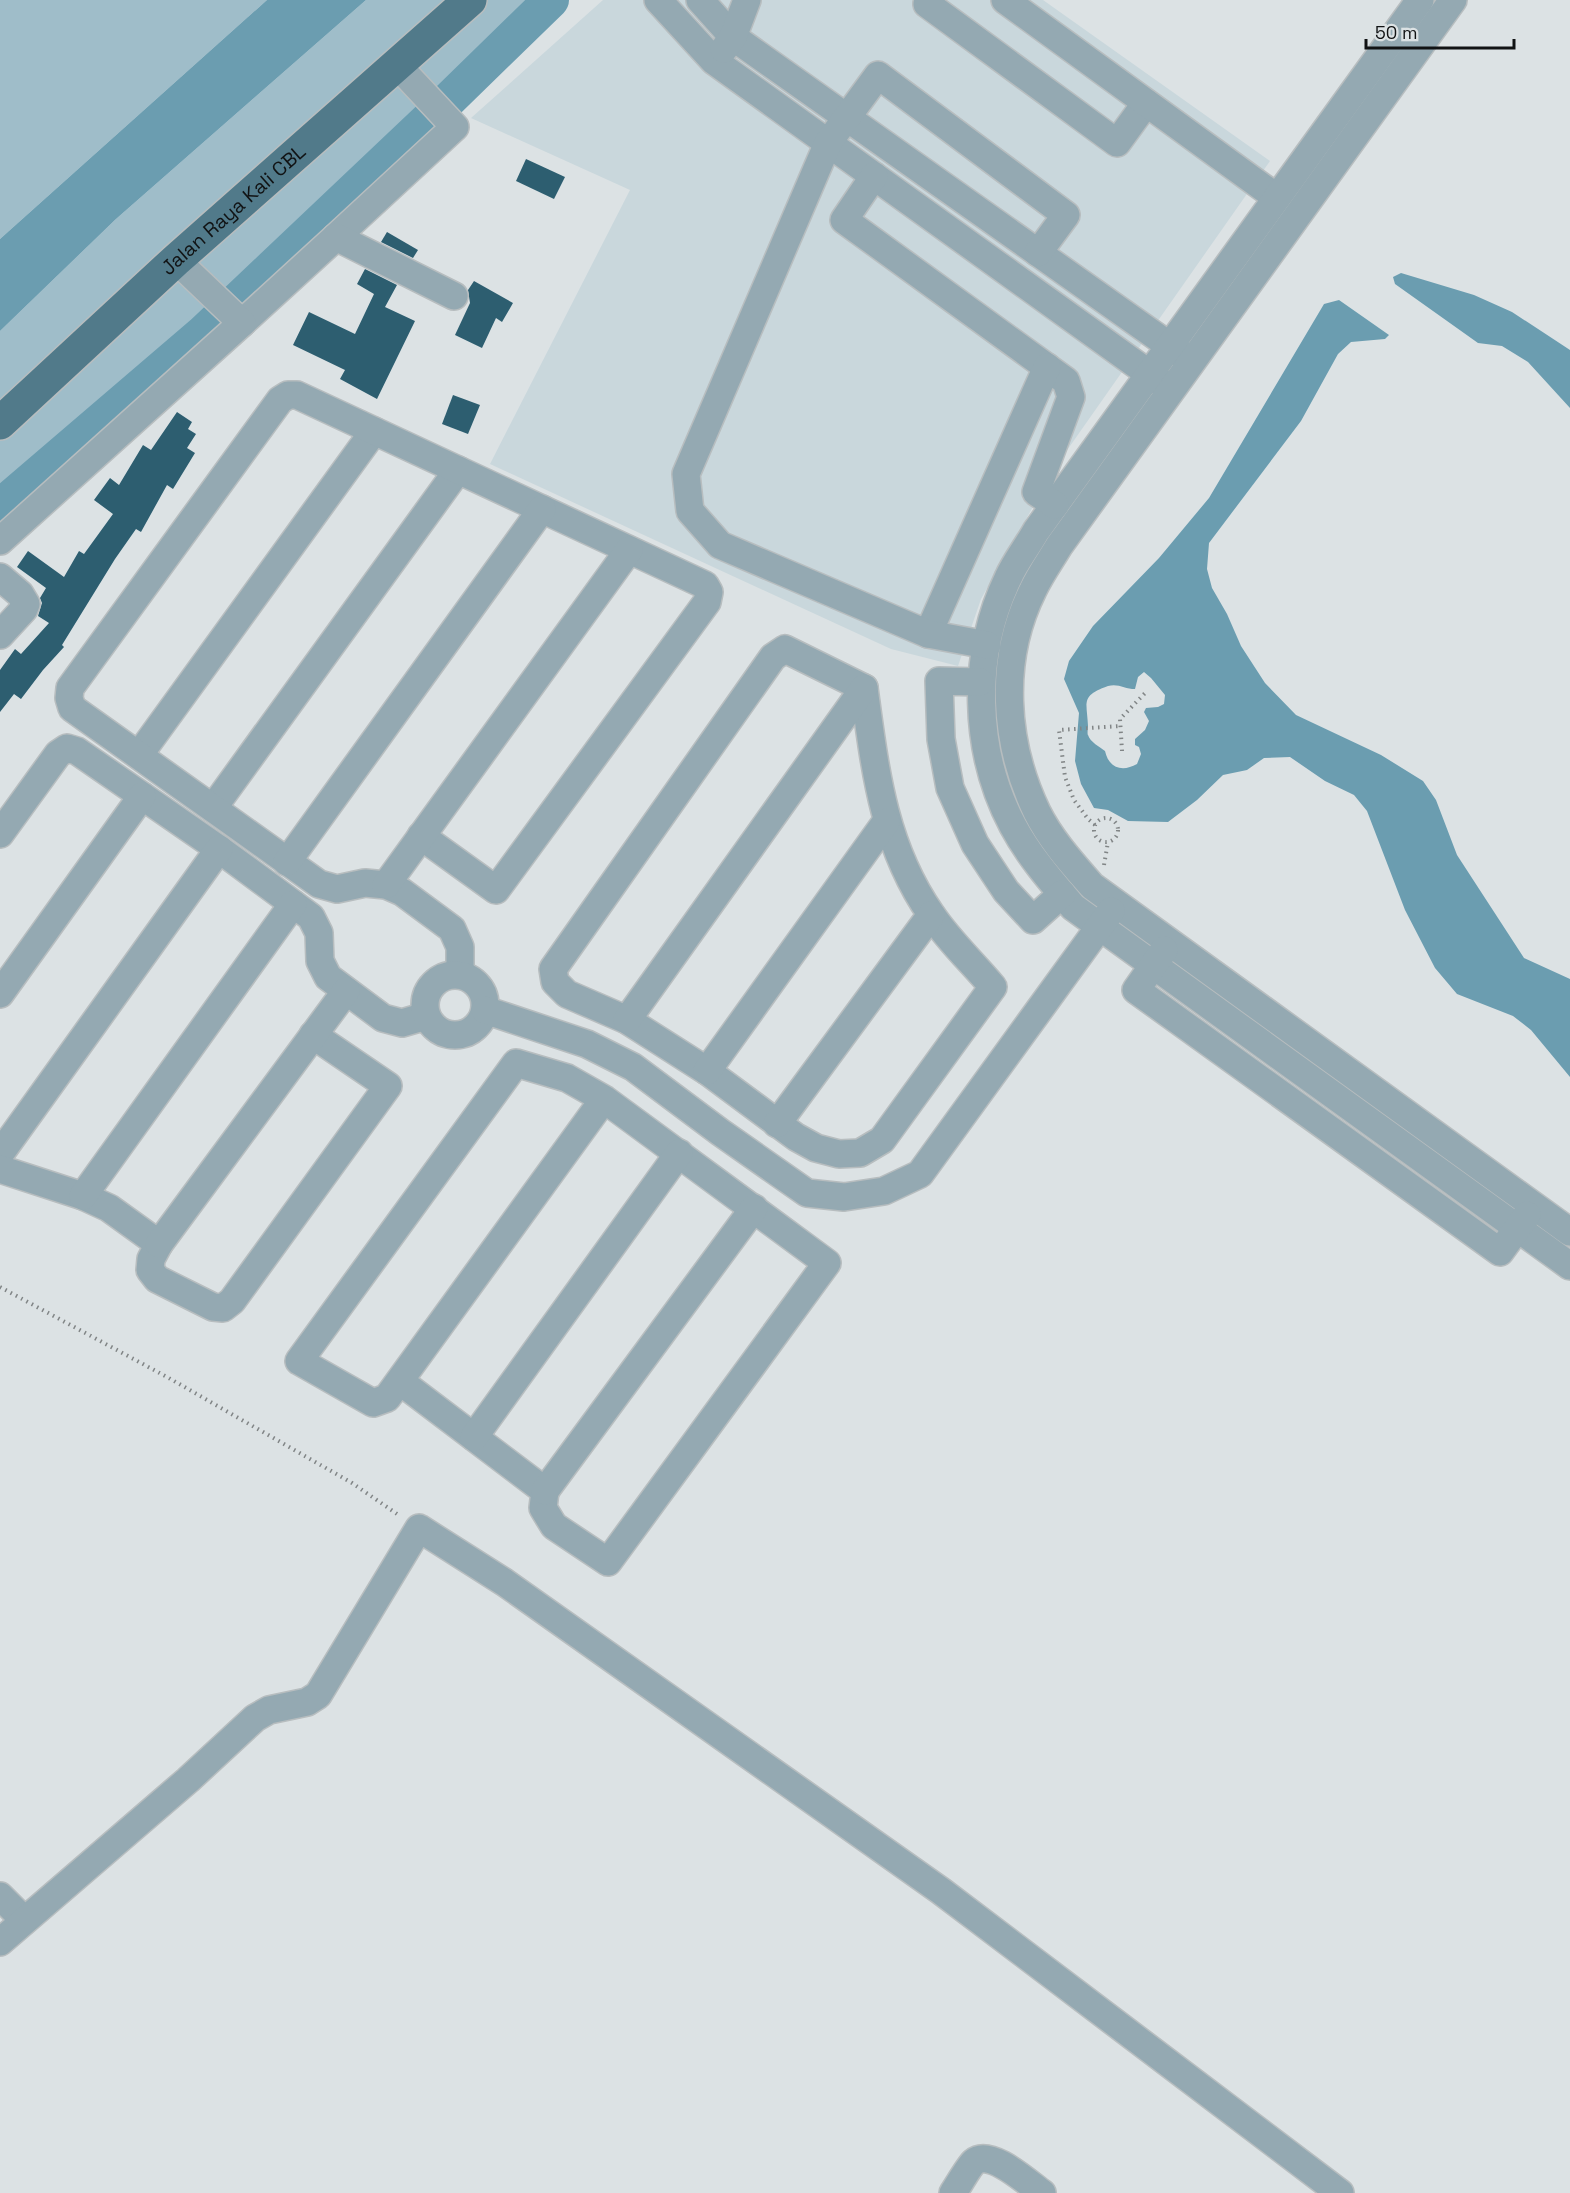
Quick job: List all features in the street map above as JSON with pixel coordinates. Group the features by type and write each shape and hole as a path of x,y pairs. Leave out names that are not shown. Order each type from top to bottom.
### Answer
{"main road":[{"name":"Jalan Raya Kali CBL","path":"0,423 176,260 470,0"}],"street":[{"path":"658,0 714,61 1172,390"},
{"path":"700,0 733,37 1192,362"},
{"path":"714,61 733,37 747,0"},
{"path":"930,0 927,4 1117,143 1146,103"},
{"path":"1005,0 1276,197"},
{"path":"1420,0 1054,505 1008,578 989,628 980,682 984,736 996,783 1013,825 1039,868 1073,907 1570,1266"},
{"path":"1453,0 1059,546 1032,590 1016,635 1008,683 1011,732 1022,774 1038,813 1061,851 1092,886 1570,1232"},
{"path":"0,541 238,320 336,237 455,127 397,64"},
{"path":"987,645 928,634 720,545 690,511 686,474 828,144 878,75 1066,215 1038,253"},
{"path":"874,176 844,220 1066,381 1071,397 1036,492 1054,505"},
{"path":"336,237 454,296"},
{"path":"176,260 238,320"},
{"path":"928,634 1047,367"},
{"path":"421,836 496,890 707,602 709,592 705,585 297,395 288,395 280,400 70,688 69,698 72,708 319,884 337,889 365,883 386,885 402,892 452,929 460,947 460,975"},
{"path":"139,755 374,431"},
{"path":"213,808 458,470"},
{"path":"287,862 542,509"},
{"path":"386,885 629,550"},
{"path":"0,577 20,594 26,604 0,635"},
{"path":"785,649 864,688 875,769 886,822 907,875 931,915 993,987 882,1140 860,1153 839,1154 816,1148 796,1137 707,1071 627,1020 567,994 555,982 553,969 773,657 785,649"},
{"path":"980,682 939,681 941,739 950,788 975,844 1006,891 1033,920 1062,894"},
{"path":"627,1020 864,688"},
{"path":"0,834 58,754 67,748 77,751 311,916 319,933 320,961 328,977 346,992 383,1018 402,1023 426,1016"},
{"path":"0,994 142,796"},
{"path":"707,1071 886,822"},
{"path":"0,1154 219,849"},
{"path":"485,1010 587,1044 633,1067 807,1193 844,1197 884,1191 920,1174 1117,903"},
{"path":"82,1196 293,904"},
{"path":"777,1124 931,915"},
{"path":"1154,965 1170,942"},
{"path":"460,975 475,982 484,994 485,1010 478,1025 465,1034 450,1035 435,1029 426,1016 425,1000 432,985 445,976 460,975"},
{"path":"313,1035 388,1086 232,1301 222,1308 213,1307 158,1279 150,1270 152,1259 159,1244 313,1035 346,992"},
{"path":"604,1099 401,1382 387,1398 373,1403 299,1361 516,1063 567,1078 604,1099 754,1208 827,1263 608,1562 554,1526 543,1508 545,1491 754,1208"},
{"path":"641,1125 666,1092"},
{"path":"720,1132 744,1100"},
{"path":"474,1437 679,1153"},
{"path":"0,1169 82,1196 109,1208 159,1244"},
{"path":"1517,1228 1533,1206"},
{"path":"401,1382 545,1491"},
{"path":"0,1942 179,1788 262,1713 307,1702 318,1695 419,1528 513,1589 941,1891 1340,2193"},
{"path":"0,1896 24,1920"},
{"path":"953,2193 972,2163 981,2158 990,2158 1042,2193"}],"path":[{"path":"1122,751 1120,719 1147,691"},
{"path":"1095,825 1074,800 1065,777 1059,730 1120,726"},
{"path":"1109,818 1116,823 1118,831 1115,838 1102,842 1096,838 1095,825 1101,819 1109,818"},
{"path":"0,1287 96,1337 333,1472 419,1528"}],"shaded area":[{"path":"0,0 267,0 0,239"},
{"path":"267,0 366,0 116,219 0,331 0,239"},
{"path":"366,0 547,0 0,497 0,331 116,219"},
{"path":"603,0 1043,0 1270,161 1056,466 981,599 958,666 891,649 490,464 630,190 471,118"},
{"path":"1401,273 1474,295 1512,312 1570,350 1570,408 1528,362 1502,346 1478,343 1395,284 1393,277"},
{"path":"1339,300 1389,335 1385,339 1351,342 1338,354 1301,421 1209,543 1207,569 1212,588 1241,646 1265,683 1296,715 1381,755 1423,781 1436,800 1457,855 1524,958 1570,979 1570,1077 1531,1030 1513,1016 1457,994 1435,968 1405,910 1367,811 1354,795 1325,781 1290,757 1264,758 1247,770 1223,775 1197,800 1168,822 1128,821 1108,810 1094,808 1081,784 1075,761 1079,713 1064,679 1069,661 1093,626 1159,558 1209,498 1324,304","holes":["1144,672 1165,695 1164,704 1146,708 1144,712 1149,721 1145,730 1135,739 1135,745 1139,747 1141,754 1137,764 1127,768 1117,767 1110,762 1105,751 1089,738 1087,701 1093,693 1108,686 1135,689 1138,677"]}],"building":[{"path":"526,159 565,177 554,199 516,181"},
{"path":"387,232 418,250 413,258 381,242"},
{"path":"365,269 397,285 385,307 415,321 377,399 340,379 345,370 293,345 309,312 355,334 374,294 357,284"},
{"path":"474,281 513,303 502,322 496,318 482,348 455,335 470,303 468,290"},
{"path":"453,395 480,405 468,434 442,424"},
{"path":"177,412 192,422 188,429 196,434 187,448 195,453 173,489 167,485 141,532 136,529 115,559 62,645 64,647 21,699 14,694 0,712 0,670 15,649 21,654 49,623 38,616 42,603 40,598 46,588 17,567 28,551 64,577 79,551 84,554 113,514 94,500 110,478 119,485 143,445 151,450"}],"waterway":[{"path":"0,507 202,334 551,0"}]}
